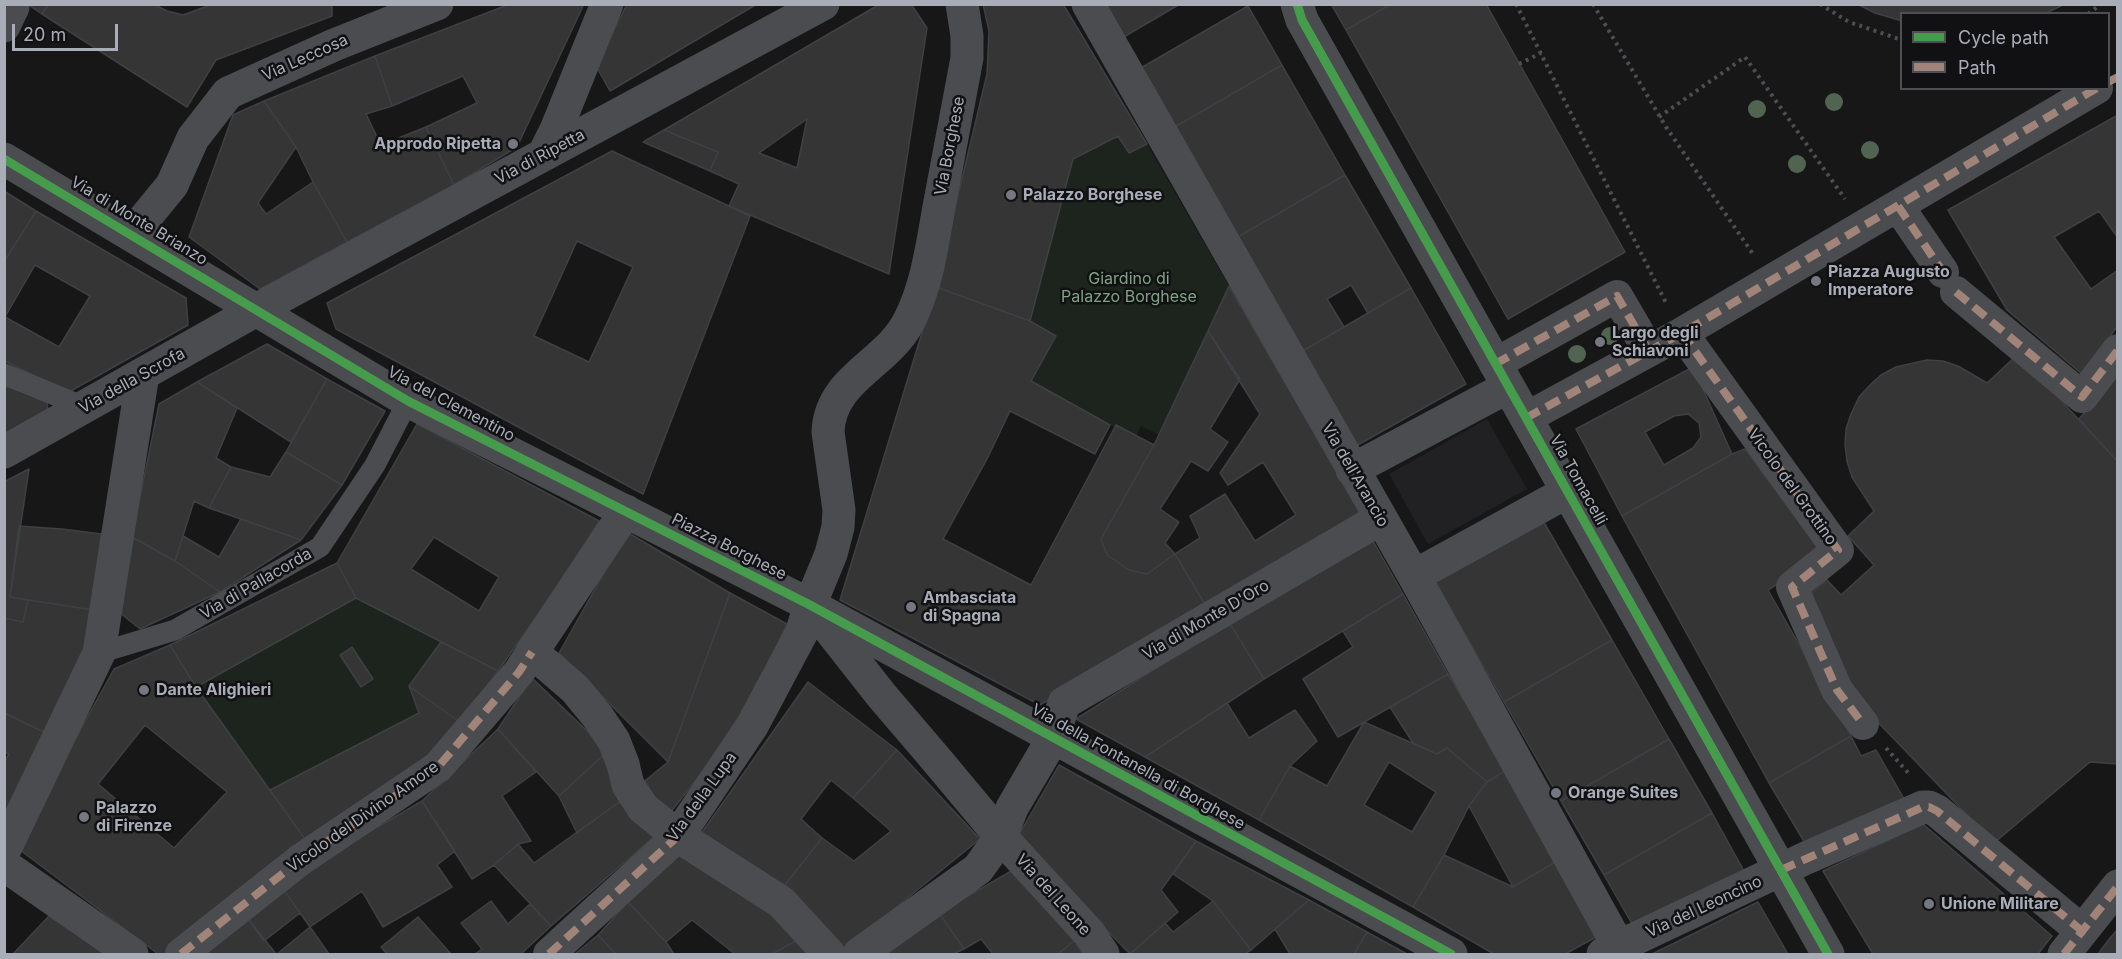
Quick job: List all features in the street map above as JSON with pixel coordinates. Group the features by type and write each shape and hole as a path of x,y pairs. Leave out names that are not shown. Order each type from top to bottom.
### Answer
{"street":[{"name":"Via Leccosa","path":"132,234 172,185 192,138 228,93 334,45 437,4"},
{"path":"544,154 608,4"},
{"name":"Via di Ripetta","path":"258,309 823,4"},
{"name":"Via Borghese","path":"810,605 831,554 838,527 838,500 828,447 830,412 845,388 887,352 902,334 924,286 967,58 967,36 962,4"},
{"name":"Via dell'Arancio","path":"1088,4 1414,576 1611,951"},
{"name":"Via Tomacelli","path":"1295,10 1828,954"},
{"path":"1526,418 1682,333 2094,90"},
{"name":"Via di Monte Brianzo","path":"4,159 258,309"},
{"path":"1898,206 1949,282 2082,397 2118,350"},
{"path":"1352,470 1502,375 1617,296 1649,351"},
{"name":"Via della Scrofa","path":"4,452 258,309"},
{"name":"Via del Clementino","path":"258,309 408,401 630,513"},
{"name":"Vicolo del Grottino","path":"1682,333 1838,550 1792,587 1837,690 1863,724"},
{"path":"4,851 99,653 144,374"},
{"path":"1414,576 1567,492"},
{"name":"Piazza Borghese","path":"630,513 810,605"},
{"name":"Vicolo del Divino Amore","path":"181,954 300,860 438,767 519,672 630,513"},
{"name":"Via di Monte D'Oro","path":"859,954 978,869 1001,837 1012,808 1053,738 1064,703 1380,519"},
{"name":"Via della Fontanella di Borghese","path":"810,605 1451,954"},
{"name":"Via della Lupa","path":"549,954 678,836 752,726 801,634 810,605"},
{"name":"Via del Leone","path":"810,605 882,696 1001,837 1089,933 1103,954"},
{"path":"532,652 575,689 598,717 614,741 628,785 643,808 678,836 781,902 829,954"},
{"name":"Via del Leoncino","path":"1611,951 1781,870 1923,807 1937,811 2073,943"},
{"path":"4,865 132,954"},
{"path":"2073,943 2118,886"}],"lane":[{"path":"4,374 84,407"},
{"name":"Via di Pallacorda","path":"99,653 175,630 320,547 375,465 408,401"}],"path":[{"path":"1516,4 1682,333"},
{"path":"1593,4 1659,117 1755,256"},
{"path":"1820,4 1849,22 1900,39"},
{"path":"1519,64 1541,52"},
{"path":"1659,117 1745,57 1843,196"},
{"path":"1863,724 1910,774 1915,783"}],"shaded area":[{"path":"1487,419 1527,489 1428,544 1389,474"}],"green space":[{"name":"Giardino di Palazzo Borghese","path":"1118,136 1129,153 1147,144 1229,286 1159,435 1141,426 1136,436 1110,425 1031,381 1055,337 1030,321 1073,159"},
{"path":"356,598 441,642 409,686 419,713 270,790 196,687"}],"building":[{"path":"27,4 49,4 42,14"},
{"path":"49,4 153,4 183,15 213,4 332,4 332,16 216,60 187,107 42,14"},
{"path":"510,4 584,4 517,147 454,185 426,127 477,103 463,76 392,106 375,56"},
{"path":"627,4 757,4 610,91 596,66"},
{"path":"880,4 911,4 927,28 889,274 729,206 739,184 710,171 718,152 664,130","holes":["807,119 797,168 759,153"]},
{"name":"Palazzo Borghese","path":"983,4 1063,4 1147,144 1129,153 1118,136 1073,159 1030,321 936,287 987,74 989,31"},
{"path":"1103,4 1180,4 1122,38"},
{"path":"1331,4 1391,4 1346,30"},
{"path":"1391,4 1486,4 1625,252 1508,319 1346,30"},
{"path":"1857,4 2065,4 2048,12 1900,12 1900,20 1875,13"},
{"path":"1248,6 1282,65 1173,128 1139,69"},
{"path":"375,56 392,106 366,114 381,145 426,127 454,185 347,242 296,147 264,101"},
{"path":"1282,65 1345,175 1236,238 1173,128"},
{"path":"264,101 296,147 258,203 266,214 313,182 347,242 260,289 189,237 233,115"},
{"path":"2118,115 2118,238 2099,211 2054,237 2091,289 2118,270 2118,325 2083,375 2007,310 1948,210"},
{"path":"664,130 718,152 710,171 643,142"},
{"path":"612,151 750,216 643,494 336,329 327,303","holes":["577,241 633,267 589,362 534,336"]},
{"path":"1345,175 1411,288 1368,313 1351,285 1327,299 1344,327 1301,352 1236,238"},
{"path":"4,191 36,211 4,262"},
{"path":"36,211 186,298 188,325 69,392 4,361 4,262","holes":["35,265 90,296 59,347 5,317"]},
{"path":"1229,286 1360,512 1206,606 1175,554 1200,538 1190,516 1225,494 1255,541 1296,515 1263,462 1228,485 1220,473 1260,414 1208,331"},
{"path":"936,287 1030,321 1056,336 1031,381 1110,425 1095,454 1010,411 987,459 943,539 1031,585 1116,425 1154,445 1101,539 1107,555 1129,570 1147,574 1175,554 1206,606 1040,705 840,600"},
{"path":"1411,288 1466,384 1356,446 1301,352"},
{"path":"1208,331 1240,379 1210,429 1228,442 1208,471 1191,461 1160,509 1179,522 1165,543 1175,554 1147,574 1129,570 1107,555 1101,539 1154,445"},
{"path":"267,344 327,379 291,442 197,382"},
{"path":"2018,354 2118,462 2118,764 2090,762 1994,843 1845,688 1807,597 1827,580 1841,595 1874,565 1848,536 1874,511 1852,477 1847,461 1846,429 1859,397 1881,375 1896,367 1927,360 1943,361 1958,366 1987,383"},
{"path":"1693,367 1732,454 1622,516 1576,429","holes":["1688,414 1699,423 1701,437 1693,448 1664,465 1645,432 1674,416"]},
{"path":"2118,374 2118,462 2079,419"},
{"path":"327,379 385,411 342,485 286,452"},
{"path":"197,382 237,408 216,458 231,467 209,508 194,501 175,561 132,537 159,404"},
{"path":"4,386 47,400 48,413 4,437"},
{"path":"417,424 599,521 561,582 498,671 356,598 337,563","holes":["434,537 499,577 479,611 411,569"]},
{"path":"1745,449 1823,554 1768,590 1851,736 1769,783 1622,516 1732,454"},
{"path":"286,452 342,485 301,540 209,508 231,467 270,477"},
{"path":"29,469 10,597 28,600 23,622 4,618 4,482"},
{"path":"241,519 301,540 220,592 175,561 183,536 219,557"},
{"path":"1542,519 1612,640 1504,702 1434,580"},
{"path":"19,526 101,534 93,610 10,597"},
{"path":"627,532 730,593 668,762 559,653"},
{"path":"132,537 175,561 220,592 140,629 119,612"},
{"path":"1373,541 1403,594 1264,679 1229,622"},
{"path":"337,563 356,598 196,687 170,645"},
{"path":"730,593 787,624 740,724 666,818 636,788 668,762"},
{"path":"1403,594 1448,674 1338,737 1303,679 1353,647 1343,631"},
{"path":"28,600 93,610 84,651 48,734 4,713 4,618 23,622"},
{"path":"1229,622 1264,679 1145,757 1076,719"},
{"path":"1612,640 1669,739 1561,801 1504,702"},
{"path":"441,642 498,671 461,723 409,686"},
{"name":"Palazzo di Firenze","path":"170,645 196,687 307,842 165,954 158,954 16,847 114,669","holes":["145,725 227,792 174,848 98,784"]},
{"path":"352,647 373,679 361,687 340,655"},
{"path":"1448,674 1506,770 1487,782 1447,748 1437,754 1413,743 1390,707"},
{"path":"532,678 608,751 559,796 498,729"},
{"path":"808,682 897,750 853,798 831,780 801,819 822,838 781,890 698,838"},
{"path":"409,686 461,723 435,753 307,842 270,790 419,713"},
{"path":"1227,703 1249,738 1295,710 1317,741 1290,766 1259,820 1145,757"},
{"path":"4,713 48,734 4,818 4,762 9,754 4,752"},
{"path":"1364,722 1437,754 1447,748 1487,782 1469,806 1444,855 1413,907 1259,820 1290,766 1327,786","holes":["1389,762 1436,792 1412,832 1364,805"]},
{"path":"498,729 536,772 502,796 531,841 518,844 494,865 472,879 422,801"},
{"path":"1851,736 1861,756 1876,750 1907,804 1808,848 1769,783"},
{"path":"1669,739 1712,813 1604,875 1561,801"},
{"path":"897,750 980,839 841,952 781,890 822,838 854,861 891,831 853,798"},
{"path":"608,751 619,802 577,833 559,796"},
{"path":"1059,765 1196,841 1161,890 1178,912 1130,954 1017,838"},
{"path":"1506,770 1557,861 1513,887 1469,806 1487,782"},
{"path":"422,801 455,851 437,865 452,887 383,927 362,891 310,927 283,889 354,841"},
{"path":"619,802 657,834 551,926 494,865 518,844 534,863"},
{"path":"1712,813 1744,871 1635,929 1604,875"},
{"name":"Unione Militare","path":"1923,824 2052,936 2038,954 1873,954 1823,871"},
{"path":"1196,841 1309,900 1251,950 1213,901 1173,874"},
{"path":"682,853 774,907 801,938 772,954 735,954 692,920 666,942 628,902"},
{"path":"1444,855 1513,887 1557,861 1598,936 1565,954 1494,954 1413,907"},
{"path":"1013,870 1074,941 1058,954 993,954 981,939 964,949 939,913"},
{"path":"283,889 300,913 264,941 246,916"},
{"path":"1309,900 1367,932 1354,954 1290,954 1275,929"},
{"path":"491,901 508,924 530,904 551,926 521,954 475,954 482,949 461,923"},
{"path":"1213,901 1251,950 1245,954 1130,954 1165,923 1173,932"},
{"path":"628,902 666,942 674,954 616,954 598,935"},
{"path":"1758,902 1788,954 1652,954"},
{"path":"939,913 964,949 953,954 879,954"},
{"path":"49,916 105,954 13,954"},
{"path":"246,916 276,954 199,954"},
{"path":"418,917 451,954 387,954 381,947"},
{"path":"310,927 329,954 277,954"},
{"path":"2118,929 2118,954 2098,954 2110,938"},
{"path":"1367,932 1407,954 1354,954"},
{"path":"598,935 616,954 575,954"},
{"path":"801,938 813,954 772,954"},
{"path":"1074,941 1083,954 1058,954"}],"marked path":[{"path":"2110,81 2118,77"},
{"path":"1526,418 1682,333 2094,90"},
{"path":"1898,206 1943,272"},
{"path":"1956,292 2082,397 2118,350"},
{"path":"1495,364 1617,296 1649,351"},
{"path":"1682,333 1838,550 1792,587 1837,690 1863,724"},
{"path":"181,954 300,860 438,767 519,672 532,652"},
{"path":"1781,870 1923,807 1929,807 1937,811 2082,931"},
{"path":"549,954 678,836"},
{"path":"2064,954 2118,886"}],"cycle path":[{"path":"1297,4 1302,20 1828,954"},
{"path":"4,159 408,401 810,605 1451,954"}],"place":[{"name":"Approdo Ripetta","path":"513,144"},
{"name":"Palazzo Borghese","path":"1011,195"},
{"name":"Piazza Augusto Imperatore","path":"1816,281"},
{"name":"Largo degli Schiavoni","path":"1600,342"},
{"name":"Ambasciata di Spagna","path":"911,607"},
{"name":"Dante Alighieri","path":"144,690"},
{"name":"Orange Suites","path":"1556,793"},
{"name":"Palazzo di Firenze","path":"84,817"},
{"name":"Unione Militare","path":"1929,904"}]}
